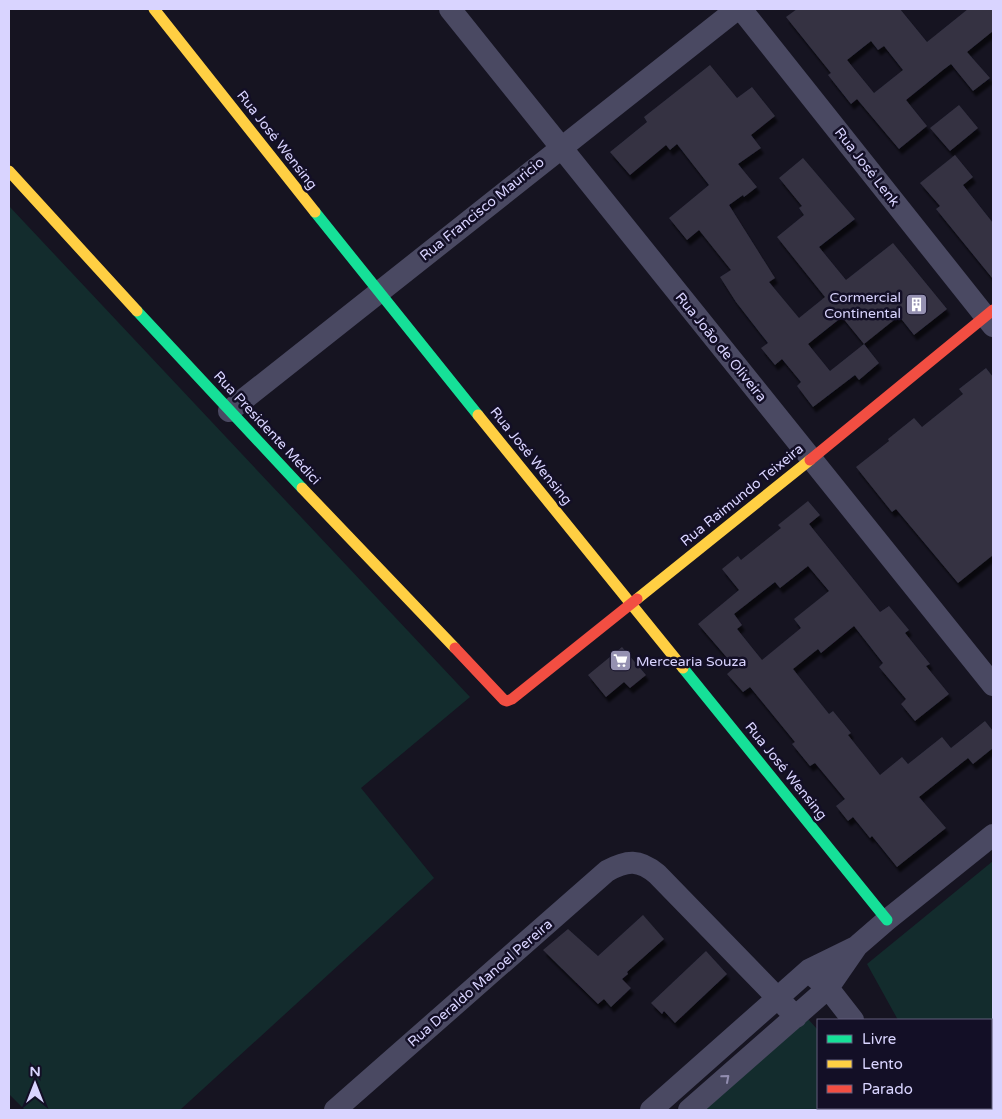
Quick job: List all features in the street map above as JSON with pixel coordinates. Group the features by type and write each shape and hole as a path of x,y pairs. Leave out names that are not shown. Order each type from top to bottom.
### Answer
{"street":[{"name":"Rua José Wensing","path":"154,9 379,292 887,920"},
{"name":"Rua João de Oliveira","path":"450,9 993,685"},
{"name":"Rua Francisco Mauricio","path":"228,411 737,9"},
{"name":"Rua José Lenk","path":"741,9 991,317"},
{"name":"Rua Presidente Médici","path":"9,171 228,411 507,701"},
{"name":"Rua Raimundo Teixeira","path":"507,701 512,699 991,317"},
{"path":"651,1110 809,970 857,946 993,835"},
{"name":"Rua Deraldo Manoel Pereira","path":"335,1110 608,871 627,862 639,863 657,874 778,997"},
{"path":"689,1110 828,988 857,946"},
{"path":"809,970 828,988 852,1019"},
{"path":"778,997 796,1017"}],"green space":[{"path":"9,206 470,697 361,788 434,878 180,1110 25,1110 9,1094"},
{"path":"993,861 993,1110 976,1109 992,1109 992,1019 897,1019 867,964"},
{"path":"808,1019 817,1029 817,1109 887,1110 704,1110"}],"building":[{"path":"797,9 900,9 927,42 968,9 993,9 993,31 967,52 990,78 973,91 951,64 943,70 906,100 927,126 899,149 857,99 851,104 828,75 831,73 786,17","holes":["871,41 878,50 884,46 903,70 874,93 847,60"]},
{"path":"710,65 737,98 752,87 775,116 751,135 761,148 738,164 757,187 729,205 775,278 769,282 799,318 825,297 777,237 804,215 799,208 802,206 779,178 803,158 855,219 819,247 846,280 893,243 947,309 914,335 899,316 864,344 879,363 859,380 855,375 813,407 797,386 801,382 782,359 775,365 761,348 768,343 736,302 720,277 731,270 699,230 687,240 669,218 709,185 677,144 670,150 666,145 630,175 610,152 647,122 644,117","holes":["842,317 864,344 830,371 808,344"]},
{"path":"959,105 978,128 950,151 930,128"},
{"path":"955,155 973,177 963,185 993,223 993,279 936,209 940,206 920,183"},
{"path":"986,368 993,377 993,555 958,583 896,509 892,512 856,467 914,418 922,427 963,394 959,389"},
{"path":"808,501 820,515 809,524 880,612 889,606 909,630 905,633 930,664 926,666 949,694 915,721 901,704 906,699 879,667 883,663 854,626 821,653 818,649 793,669 829,714 833,711 851,733 848,735 880,775 902,757 908,764 942,737 951,748 985,721 993,731 993,748 973,764 968,758 919,797 946,828 897,867 872,836 870,838 853,817 848,821 836,806 845,799 815,763 810,766 792,744 795,742 750,687 743,692 727,674 735,667 698,624 739,590 722,569 738,556 741,560 781,528 778,525","holes":["808,566 829,591 794,619 801,628 762,660 737,629 742,625 734,614 775,582 780,588"]},
{"name":"Mercearia Souza","path":"622,647 646,675 630,688 624,682 606,697 588,675"},
{"path":"643,915 664,939 627,972 628,974 622,979 631,988 611,1007 604,999 598,1004 543,950 568,929 598,956"},
{"path":"706,951 727,974 675,1023 664,1011 662,1014 651,1003"}],"traffic: fast":[{"path":"315,212 478,415"},
{"path":"137,311 302,488"},
{"path":"683,668 887,920"}],"traffic: slow":[{"path":"154,9 315,212"},
{"path":"9,171 137,311"},
{"path":"478,415 683,668"},
{"path":"637,599 810,460"},
{"path":"302,488 455,648"}],"traffic: jam":[{"path":"810,460 993,310"},
{"path":"455,648 507,701 512,699 637,599"}],"place":[{"name":"Cormercial Continental","path":"917,305"},
{"name":"Mercearia Souza","path":"620,661"}]}
